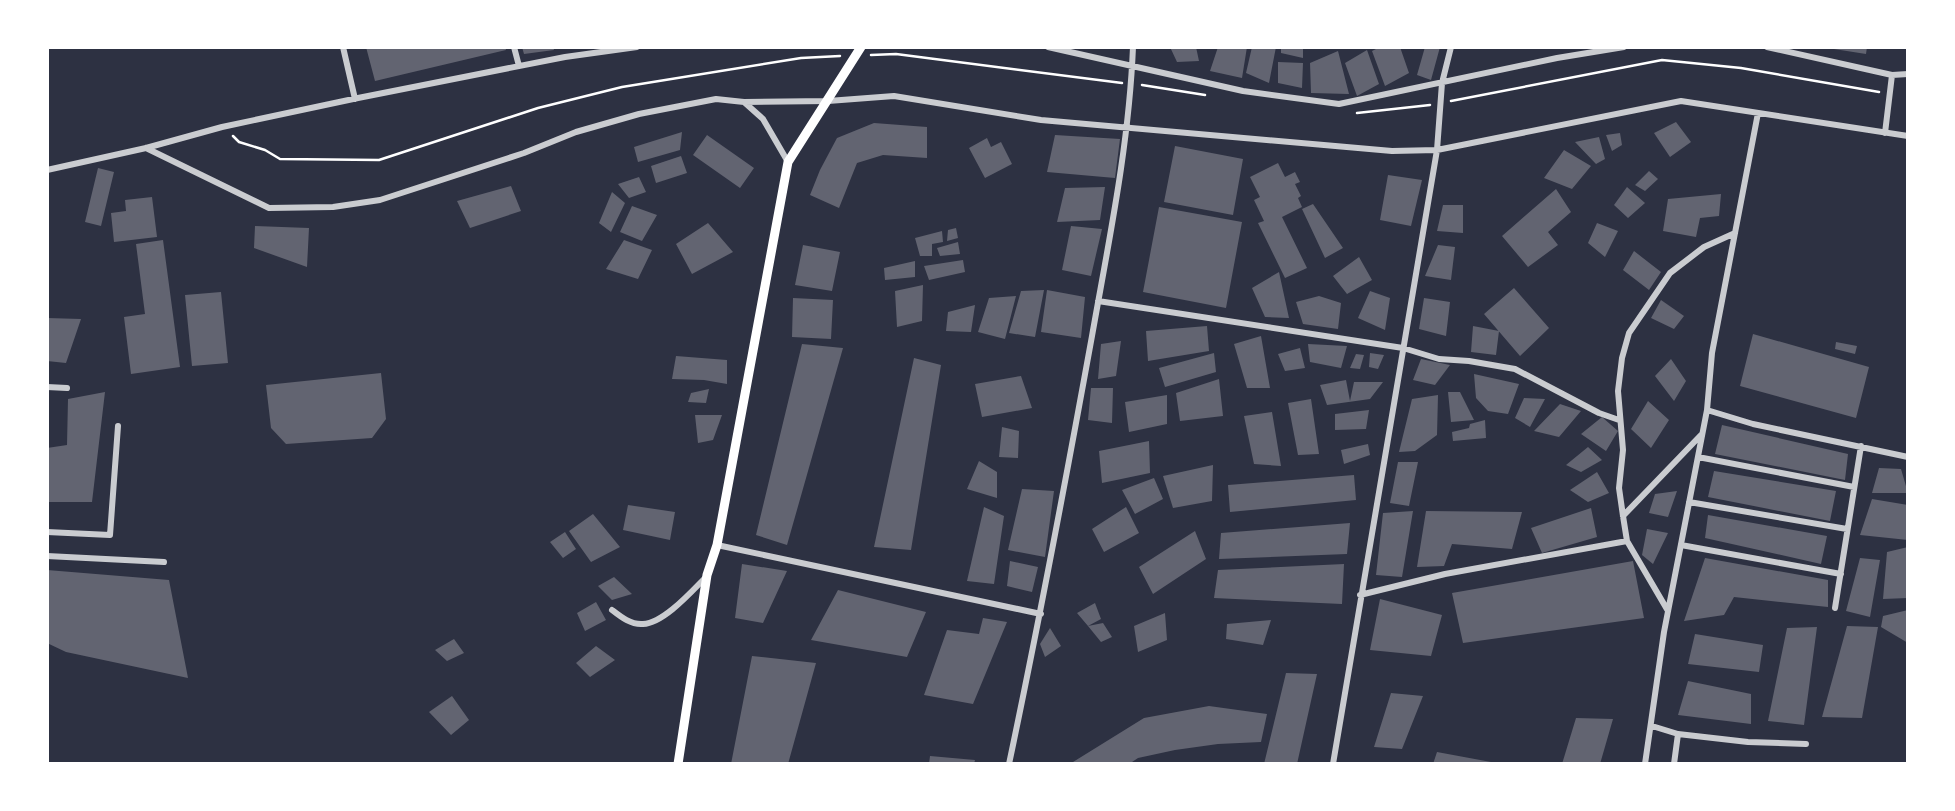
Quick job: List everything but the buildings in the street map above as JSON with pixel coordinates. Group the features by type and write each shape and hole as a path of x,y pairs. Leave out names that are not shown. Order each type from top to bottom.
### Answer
{"main road":[{"path":"678,764 707,575 718,545 788,162 861,47"}],"street":[{"path":"343,47 355,99"},
{"path":"514,47 519,66"},
{"path":"47,170 146,148 222,127 355,99 565,57 637,47"},
{"path":"1048,47 1243,91 1339,104 1557,58 1624,47"},
{"path":"1009,764 1041,614 1098,301 1128,126 1133,47"},
{"path":"1333,764 1437,150 1442,83 1451,47"},
{"path":"1767,47 1892,75 1908,74"},
{"path":"1885,133 1892,75"},
{"path":"146,148 269,208 333,207 380,200 524,153 576,132 639,114 716,99 744,102 894,96 1041,120 1392,151 1437,150 1681,101 1908,136"},
{"path":"744,102 762,119 788,162"},
{"path":"1645,764 1668,611 1707,410 1712,354 1758,113"},
{"path":"1668,611 1627,541 1619,488 1623,450 1618,391 1622,358 1629,334 1670,273 1704,247 1735,233"},
{"path":"1098,301 1403,348 1439,359 1516,369 1598,413 1619,420"},
{"path":"47,387 67,388"},
{"path":"1707,410 1753,424 1908,457"},
{"path":"47,532 110,535 118,426"},
{"path":"1623,516 1702,434"},
{"path":"1835,608 1861,446"},
{"path":"1698,457 1854,486"},
{"path":"1689,502 1847,529"},
{"path":"1360,594 1446,574 1627,541"},
{"path":"718,545 1041,614"},
{"path":"1681,545 1840,574"},
{"path":"47,556 164,562"},
{"path":"612,610 625,620 644,624 674,609 707,575"},
{"path":"1652,726 1678,734 1748,742 1806,744"},
{"path":"1674,764 1678,734"}],"path":[{"path":"869,55 896,54 1129,84"},
{"path":"222,127 239,142 265,150 280,159 379,160 538,108 622,87 801,58 842,56"},
{"path":"1444,103 1662,60 1741,68 1880,92"},
{"path":"1140,85 1210,96"},
{"path":"1357,113 1431,105"}]}
